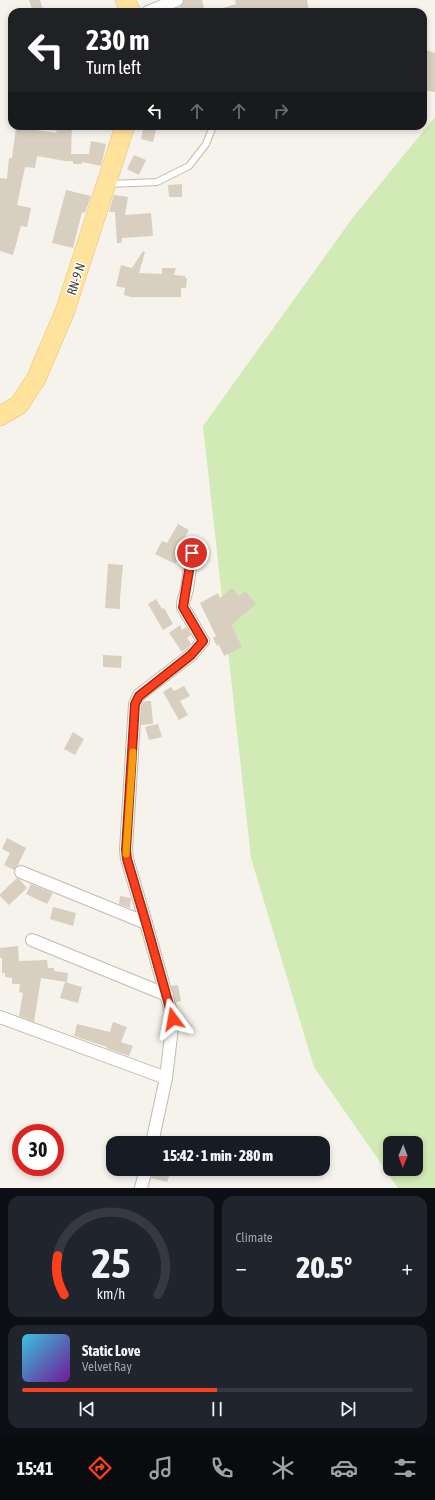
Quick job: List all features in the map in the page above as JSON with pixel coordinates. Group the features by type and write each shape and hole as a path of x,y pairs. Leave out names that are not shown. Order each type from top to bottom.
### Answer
{"main road":[{"name":"RN-9 N","path":"0,416 19,405 36,379 65,312 124,130"}],"street":[{"path":"158,8 178,0"},
{"path":"154,1136 166,1078 173,1019 127,859 126,850 135,704 139,696 191,655 203,641 183,607 192,553"},
{"path":"21,872 146,923"},
{"path":"32,940 167,995"},
{"path":"0,1017 166,1078"},
{"path":"140,1188 144,1176"}],"lane":[{"path":"106,184 157,182 190,166 206,144 211,130"}],"green space":[{"path":"435,117 435,1188 398,1188 390,1176 423,1176 423,1136 383,1136 383,1166 314,1067 251,858 203,426 354,216 424,130 427,130 427,127"}],"building":[{"path":"29,0 40,0 43,8 32,8"},
{"path":"184,0 202,0 204,8 178,8 183,4"},
{"path":"235,0 307,0 308,8 223,8 236,4"},
{"path":"427,51 435,53 435,92 427,91"},
{"path":"16,130 36,130 56,133 57,130 72,130 71,154 89,154 91,141 106,144 101,166 82,162 82,164 73,164 73,161 37,156 35,168 25,167 17,205 31,208 27,227 21,226 13,255 0,251 0,178 7,179 9,158 12,158"},
{"path":"143,130 156,130 153,142 141,139"},
{"path":"134,155 146,160 139,175 127,169"},
{"path":"182,184 182,197 169,197 168,185"},
{"path":"66,190 91,196 85,213 82,212 73,248 52,243"},
{"path":"114,195 128,197 125,215 151,213 153,236 122,238 121,243 117,243 115,212 109,212"},
{"path":"143,251 145,252 139,273 162,274 162,268 176,268 174,275 185,276 185,278 187,278 186,288 181,288 181,297 131,297 124,295 125,288 116,286 121,265 132,268"},
{"path":"178,524 189,530 180,546 184,548 175,564 155,554 162,541 167,543"},
{"path":"108,564 123,565 120,609 105,608"},
{"path":"232,588 239,596 245,591 256,604 231,625 242,647 224,656 219,645 217,646 213,638 216,636 200,603 218,593 220,598"},
{"path":"156,599 162,609 164,608 173,624 163,630 148,604"},
{"path":"180,625 182,630 186,627 191,635 187,638 191,644 182,652 169,633"},
{"path":"103,655 122,656 121,668 103,667"},
{"path":"184,686 190,696 180,701 188,715 179,720 163,692 171,687 174,691"},
{"path":"145,701 151,701 153,724 141,725 142,706"},
{"path":"158,724 162,737 149,740 145,727"},
{"path":"73,732 84,739 75,755 64,749"},
{"path":"7,838 26,848 14,870 4,865 10,853 2,849"},
{"path":"17,878 27,888 9,905 0,896 0,894"},
{"path":"31,884 53,893 47,904 26,894"},
{"path":"120,896 131,898 130,908 119,904"},
{"path":"53,907 76,913 73,926 50,919"},
{"path":"18,946 19,961 47,960 48,968 54,968 54,971 68,973 67,982 41,978 34,1022 19,1016 23,993 19,992 20,984 12,984 12,978 5,977 5,973 2,973 0,948"},
{"path":"65,982 82,987 78,1003 60,998"},
{"path":"178,985 181,1001 176,1002 171,986"},
{"path":"113,1022 127,1027 121,1042 133,1046 129,1056 74,1036 77,1024 110,1032"},
{"path":"152,1176 169,1176 167,1182 151,1178"}],"slow traffic":[{"path":"126,854 133,752"}],"route":[{"path":"173,1019 127,859 126,850 136,700 191,655 203,641 183,607 192,553"}]}
